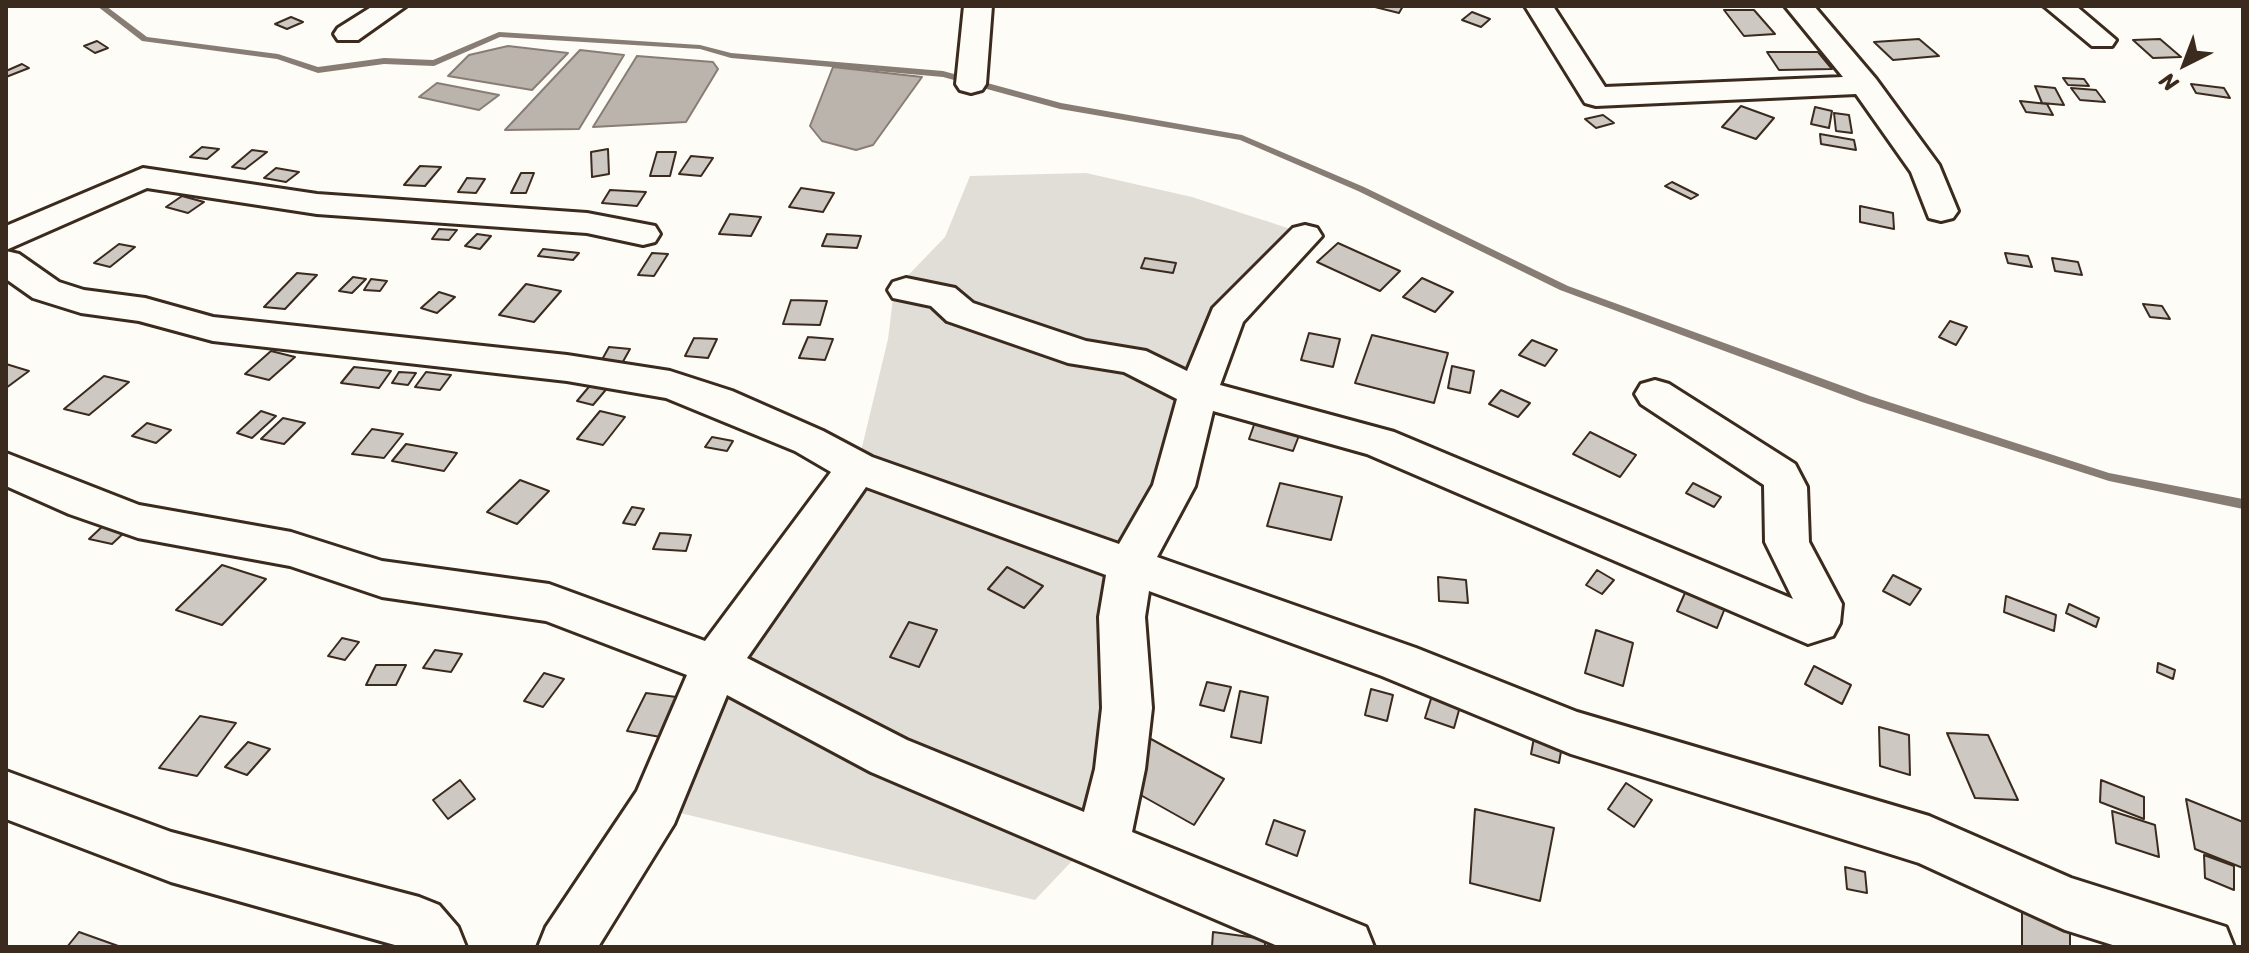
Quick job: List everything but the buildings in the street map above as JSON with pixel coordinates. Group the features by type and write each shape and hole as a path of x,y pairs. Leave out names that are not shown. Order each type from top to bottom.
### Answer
{"street":[{"path":"348,34 392,6"},
{"path":"971,84 978,6"},
{"path":"1539,6 1596,97 1865,85"},
{"path":"1799,6 1865,85 1927,172 1941,211"},
{"path":"2058,6 2102,40"},
{"path":"6,239 75,210 123,184 153,178 317,204 572,222 629,228 643,234"},
{"path":"1102,846 1120,769 1127,708 1122,617 1131,563 1174,486 1198,393 1226,317 1305,236"},
{"path":"6,262 46,290 81,301 145,310 174,321 213,329 567,368 670,385 718,401 809,441 857,468 1131,563 1399,662 1571,732 1929,841 2065,903 2206,947"},
{"path":"906,290 942,296 960,312 1082,354 1132,360 1198,393 1380,443 1808,625 1817,623 1819,604 1787,542 1786,487 1780,475 1655,394"},
{"path":"6,468 84,503 138,521 291,549 382,579 549,603 715,665 889,756 1346,947"},
{"path":"566,947 656,807 715,665 857,468"},
{"path":"6,795 171,857 419,924 438,947"}],"shaded area":[{"path":"508,46 568,53 532,90 448,76 469,55"},
{"path":"580,50 624,55 579,129 505,130"},
{"path":"637,56 713,62 718,69 686,122 593,127"},
{"path":"833,67 922,77 873,145 856,150 822,141 810,126"},
{"path":"437,83 499,95 479,110 419,97"},
{"path":"1086,173 1192,197 1300,232 1195,391 1091,841 1035,900 656,807 857,468 888,339 894,290 945,237 970,176"}],"waterway":[{"path":"101,6 145,39 278,57 318,70 384,61 434,63 499,34 700,47 731,55 943,74 1060,106 1242,138 1361,189 1564,288 1866,399 2109,477 2243,504"}]}
